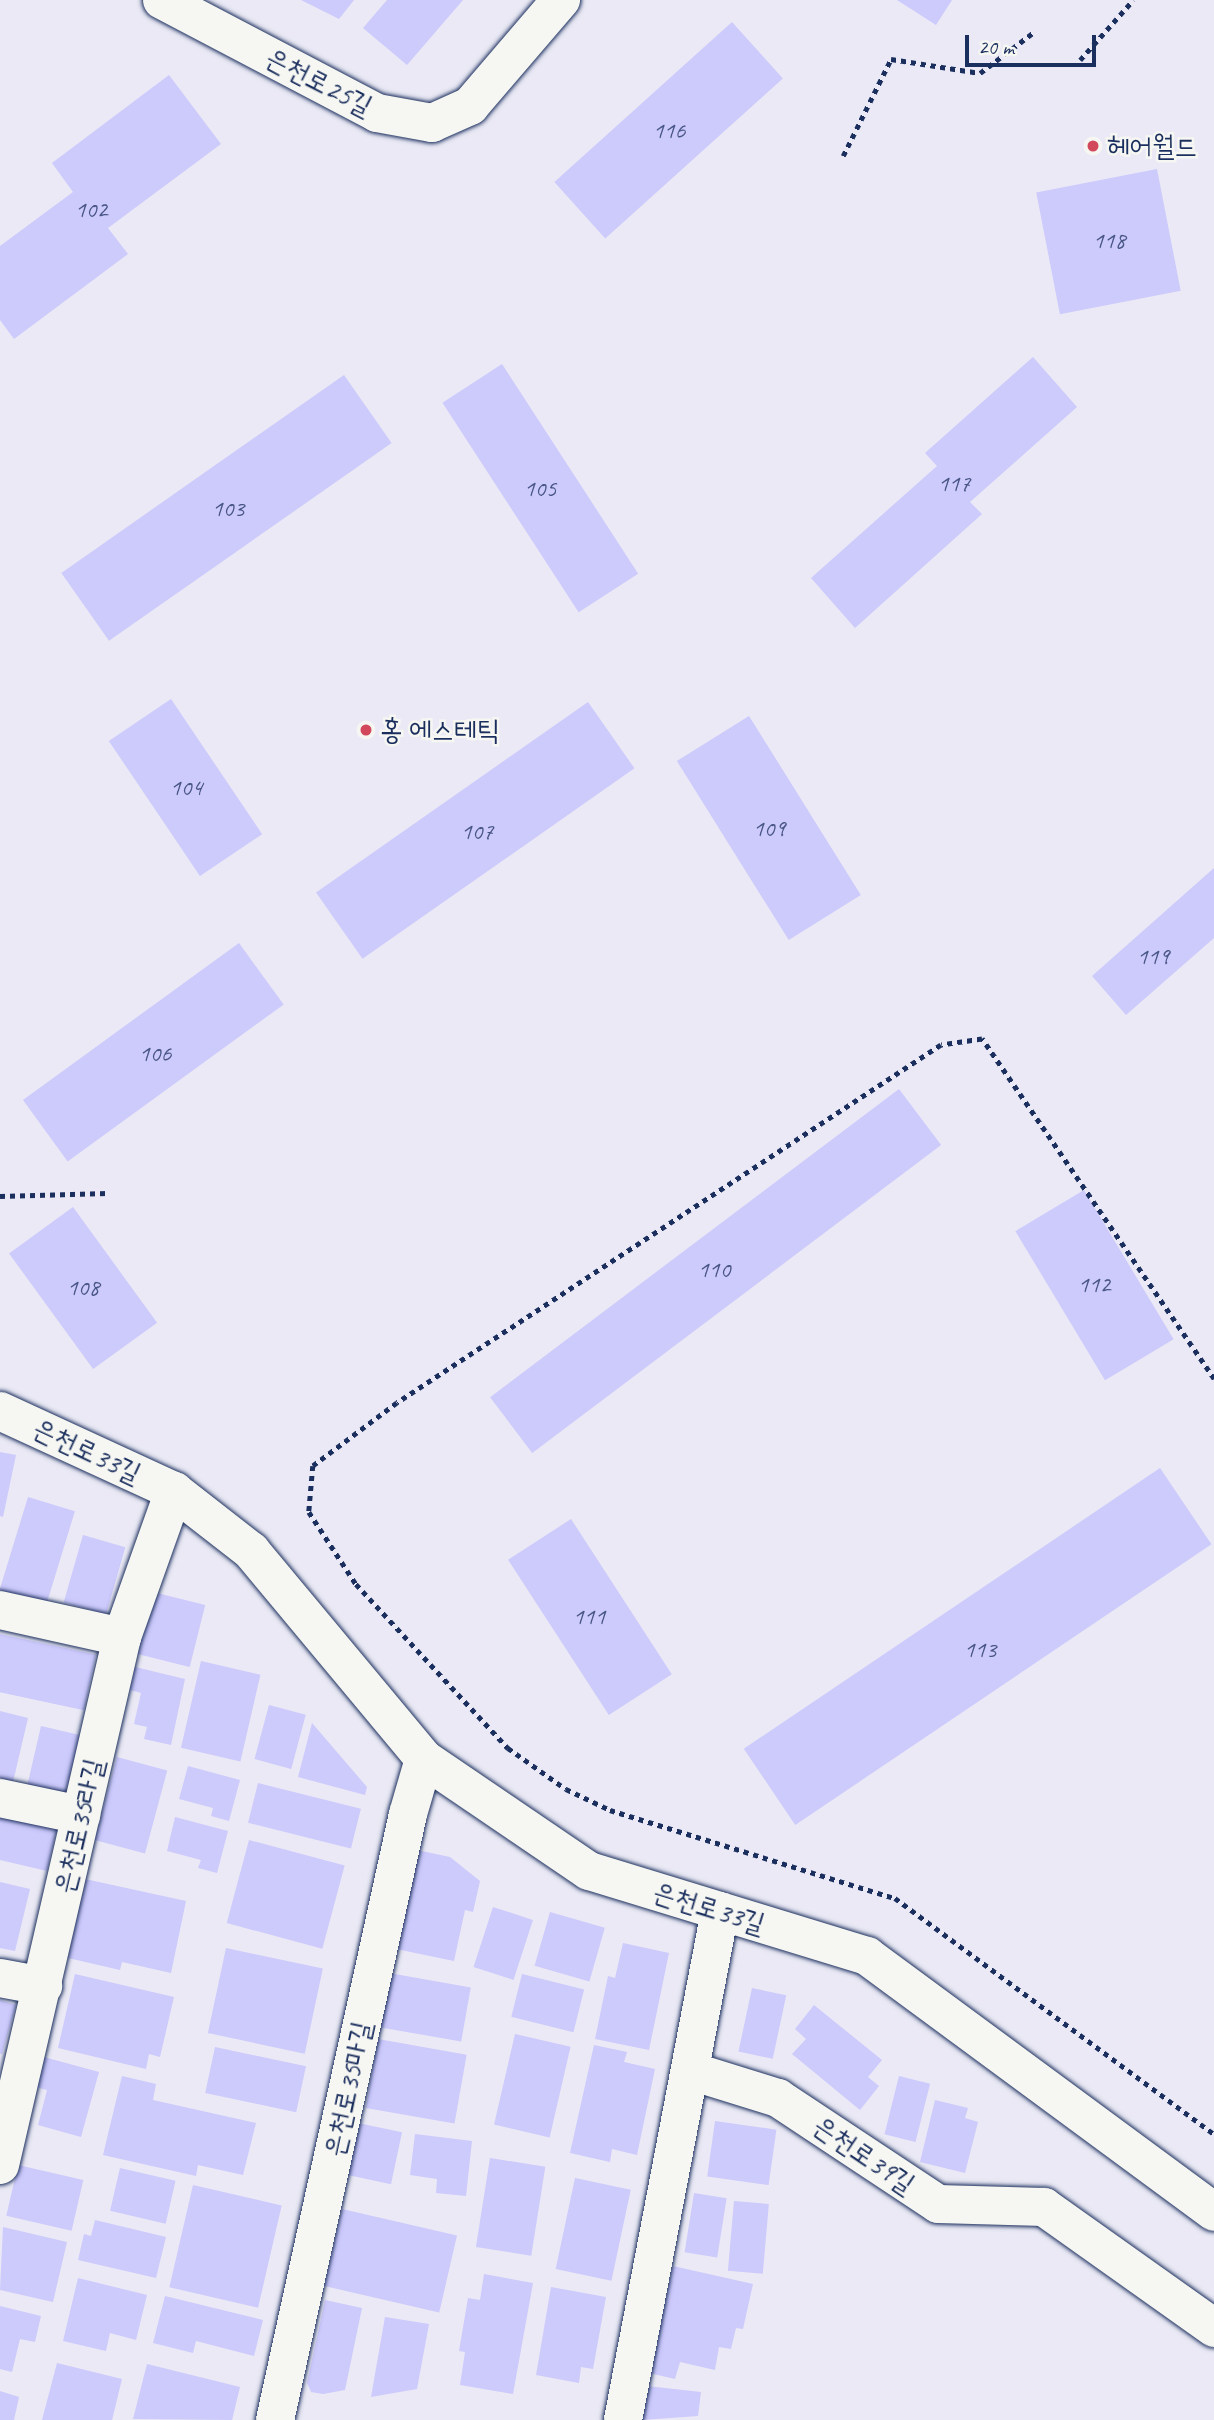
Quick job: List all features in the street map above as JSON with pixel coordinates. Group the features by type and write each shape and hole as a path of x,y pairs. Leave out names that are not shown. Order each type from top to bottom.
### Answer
{"street":[{"name":"은천로25길","path":"162,0 377,113 432,123 470,106 561,0"},
{"name":"은천로33길","path":"0,1411 174,1491 251,1551 424,1759 589,1871 867,1956 1214,2212"},
{"name":"은천로35라길","path":"0,2165 122,1637 174,1491"},
{"path":"0,1610 122,1637"},
{"name":"은천로35마길","path":"275,2420 408,1814 424,1759"},
{"path":"0,1798 81,1815"},
{"path":"623,2420 720,1911"},
{"path":"0,1978 43,1986"},
{"name":"은천로39길","path":"691,2071 778,2098 938,2204 1044,2207 1214,2328"}],"path":[{"path":"1080,60 1133,0"},
{"path":"842,156 891,60 980,73 1034,32"},
{"path":"1214,1380 982,1039 940,1045 397,1403 313,1466 309,1512 365,1594 508,1748 566,1789 610,1810 895,1898 1214,2134"},
{"path":"0,1196 108,1194"}],"building":[{"path":"301,0 354,0 339,19"},
{"path":"387,0 463,0 407,65 363,28"},
{"path":"897,0 952,0 936,25"},
{"path":"732,22 783,78 605,238 554,182"},
{"path":"169,75 221,144 108,228 128,254 14,339 0,320 0,246 73,192 52,163"},
{"path":"1157,169 1181,291 1060,314 1036,192"},
{"path":"1033,357 1077,407 970,502 982,514 855,628 811,578 937,466 925,453"},
{"path":"502,364 638,574 579,612 442,403"},
{"path":"344,375 392,443 109,641 61,573"},
{"path":"171,699 262,834 200,876 109,741"},
{"path":"588,702 634,768 363,959 316,892"},
{"path":"749,716 861,895 789,940 677,761"},
{"path":"1214,868 1214,938 1126,1015 1092,976"},
{"path":"239,943 284,1004 68,1161 23,1100"},
{"path":"899,1089 941,1145 532,1453 490,1397"},
{"path":"1084,1190 1174,1339 1105,1380 1015,1231"},
{"path":"73,1207 157,1323 93,1369 9,1253"},
{"path":"0,1452 16,1455 3,1517 0,1516"},
{"path":"1160,1468 1211,1544 795,1825 744,1749"},
{"path":"28,1497 75,1511 46,1606 0,1592"},
{"path":"571,1519 672,1674 609,1715 508,1560"},
{"path":"83,1535 125,1547 106,1614 64,1602"},
{"path":"145,1590 205,1605 190,1667 130,1652"},
{"path":"0,1634 96,1654 84,1710 0,1692"},
{"path":"201,1661 260,1675 240,1761 181,1748"},
{"path":"131,1666 185,1679 171,1745 144,1739 147,1727 134,1724 141,1693 126,1689"},
{"path":"269,1705 306,1715 291,1769 255,1759"},
{"path":"0,1711 28,1718 13,1782 0,1779"},
{"path":"312,1723 367,1787 365,1795 298,1777"},
{"path":"41,1726 84,1736 70,1796 27,1786"},
{"path":"117,1757 167,1770 145,1854 95,1840"},
{"path":"188,1766 240,1780 229,1821 211,1816 213,1808 179,1799"},
{"path":"258,1783 361,1809 351,1848 248,1823"},
{"path":"0,1812 58,1825 47,1871 0,1860"},
{"path":"175,1817 228,1831 217,1873 198,1868 201,1860 167,1851"},
{"path":"249,1840 345,1866 322,1949 227,1923"},
{"path":"417,1850 450,1857 480,1881 473,1912 465,1910 454,1961 396,1949"},
{"path":"85,1879 186,1901 171,1973 122,1962 120,1970 68,1958"},
{"path":"0,1882 30,1889 15,1951 0,1948"},
{"path":"493,1907 533,1920 513,1980 474,1967"},
{"path":"550,1912 605,1928 589,1982 535,1966"},
{"path":"623,1943 669,1953 649,2050 595,2039 608,1976 615,1978"},
{"path":"226,1948 323,1969 305,2054 208,2033"},
{"path":"389,1973 471,1987 461,2042 379,2027"},
{"path":"75,1974 174,1997 160,2057 149,2054 146,2069 58,2048"},
{"path":"522,1974 584,1989 573,2032 511,2017"},
{"path":"752,1988 786,1995 773,2059 738,2052"},
{"path":"0,2000 16,2005 2,2054 0,2054"},
{"path":"814,2005 882,2060 868,2077 879,2086 860,2110 792,2054 806,2039 795,2029"},
{"path":"515,2034 571,2047 550,2137 494,2125"},
{"path":"378,2039 467,2055 454,2124 366,2108"},
{"path":"594,2045 627,2052 624,2062 655,2069 637,2155 612,2149 610,2162 570,2153"},
{"path":"215,2047 306,2066 296,2112 205,2093"},
{"path":"44,2057 99,2072 81,2137 38,2125 47,2090 35,2087"},
{"path":"122,2076 156,2084 153,2100 256,2123 243,2175 198,2165 196,2176 103,2155"},
{"path":"899,2076 930,2084 916,2142 884,2134"},
{"path":"935,2100 968,2108 965,2118 978,2122 965,2173 920,2162"},
{"path":"715,2121 776,2130 769,2185 707,2176"},
{"path":"358,2123 402,2132 391,2184 347,2175"},
{"path":"415,2134 472,2141 466,2196 436,2193 437,2179 410,2175"},
{"path":"490,2158 545,2167 531,2256 476,2247"},
{"path":"18,2165 83,2180 72,2231 6,2216"},
{"path":"120,2168 176,2181 166,2224 110,2211"},
{"path":"575,2178 631,2190 611,2281 556,2269"},
{"path":"193,2185 282,2205 258,2308 169,2287"},
{"path":"694,2193 727,2198 717,2257 685,2252"},
{"path":"734,2201 769,2204 763,2274 728,2271"},
{"path":"342,2209 457,2236 439,2313 324,2286"},
{"path":"95,2220 166,2237 156,2278 78,2260 84,2234 91,2236"},
{"path":"3,2227 67,2242 53,2302 0,2290"},
{"path":"673,2266 753,2284 743,2329 736,2328 731,2349 719,2347 715,2370 680,2362 675,2379 649,2373"},
{"path":"484,2274 533,2283 513,2394 460,2385 465,2352 459,2351 468,2298 480,2300"},
{"path":"78,2278 147,2295 136,2340 110,2333 106,2351 63,2341"},
{"path":"551,2287 606,2297 593,2369 581,2367 579,2383 536,2375"},
{"path":"165,2296 263,2320 254,2356 196,2341 193,2353 153,2343"},
{"path":"325,2300 362,2308 345,2390 323,2394 311,2392 307,2383"},
{"path":"0,2306 41,2316 35,2342 20,2339 12,2372 0,2369"},
{"path":"385,2317 429,2324 417,2389 371,2397"},
{"path":"57,2363 122,2379 112,2420 42,2420"},
{"path":"147,2364 240,2387 232,2420 133,2419"},
{"path":"647,2386 701,2392 698,2416 642,2420"},
{"path":"0,2391 19,2397 14,2420 0,2420"}],"place":[{"name":"헤어월드","path":"1093,146"},
{"name":"홍 에스테틱","path":"366,730"}]}
